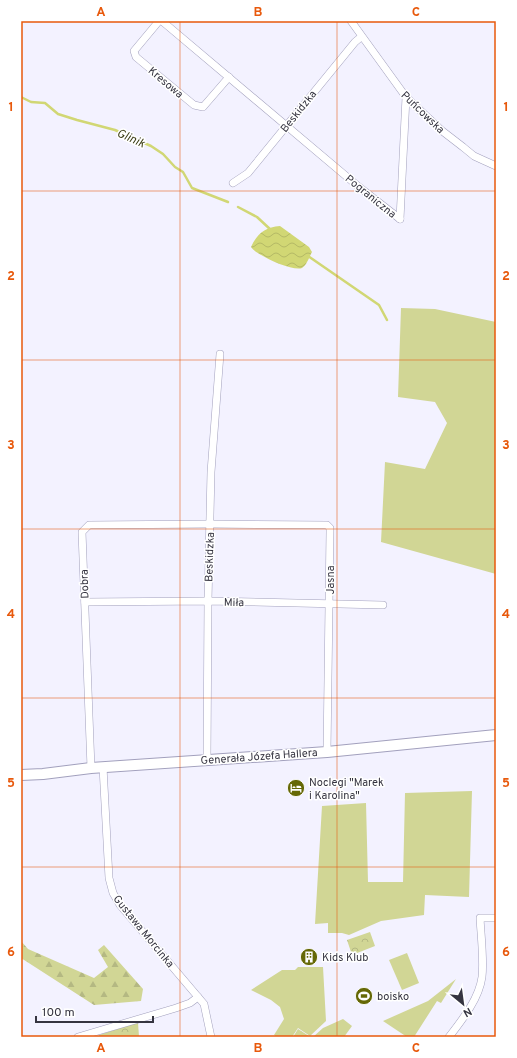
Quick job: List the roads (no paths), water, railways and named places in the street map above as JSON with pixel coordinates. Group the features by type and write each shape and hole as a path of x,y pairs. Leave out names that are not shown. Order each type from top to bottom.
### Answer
{"street":[{"name":"Kresowa","path":"229,77 203,107 194,105 136,57 134,51 161,21 229,77 286,125"},
{"name":"Puńcowska","path":"351,21 361,37 406,97 441,130 474,156 496,166"},
{"name":"Beskidzka","path":"233,183 248,172 355,42 361,37"},
{"name":"Pograniczna","path":"286,125 359,187 400,219 406,97"},
{"name":"Beskidzka","path":"206,760 211,472 220,354"},
{"name":"Dobra","path":"91,768 82,532 89,524 210,524"},
{"name":"Jasna","path":"210,524 327,525 330,528 327,752"},
{"name":"Miła","path":"85,602 208,601 384,605"},
{"name":"Generała Józefa Hallera","path":"21,774 43,774 103,767 327,752 496,735"},
{"name":"Gustawa Morcinka","path":"103,767 109,878 113,893 120,905 204,1004 211,1037"},
{"path":"448,1037 472,1002 480,984 482,968 480,918 496,918"},
{"path":"78,1037 176,1008 190,1003 198,998"}],"water":[{"path":"280,226 309,247 312,252 304,267 297,269 291,268 275,262 251,247 256,238 262,232 270,228"}],"waterway":[{"name":"Glinik","path":"21,97 31,102 45,103 58,114 115,130 151,146 163,154 175,167 183,172 192,188 228,202"},
{"name":"Glinik","path":"238,207 257,217 271,230"},
{"name":"Glinik","path":"308,256 379,305 387,320"}],"place":[{"name":"Noclegi \"Marek i Karolina\"","path":"296,788"},
{"name":"Kids Klub","path":"309,957"},
{"name":"boisko","path":"364,996"}]}
